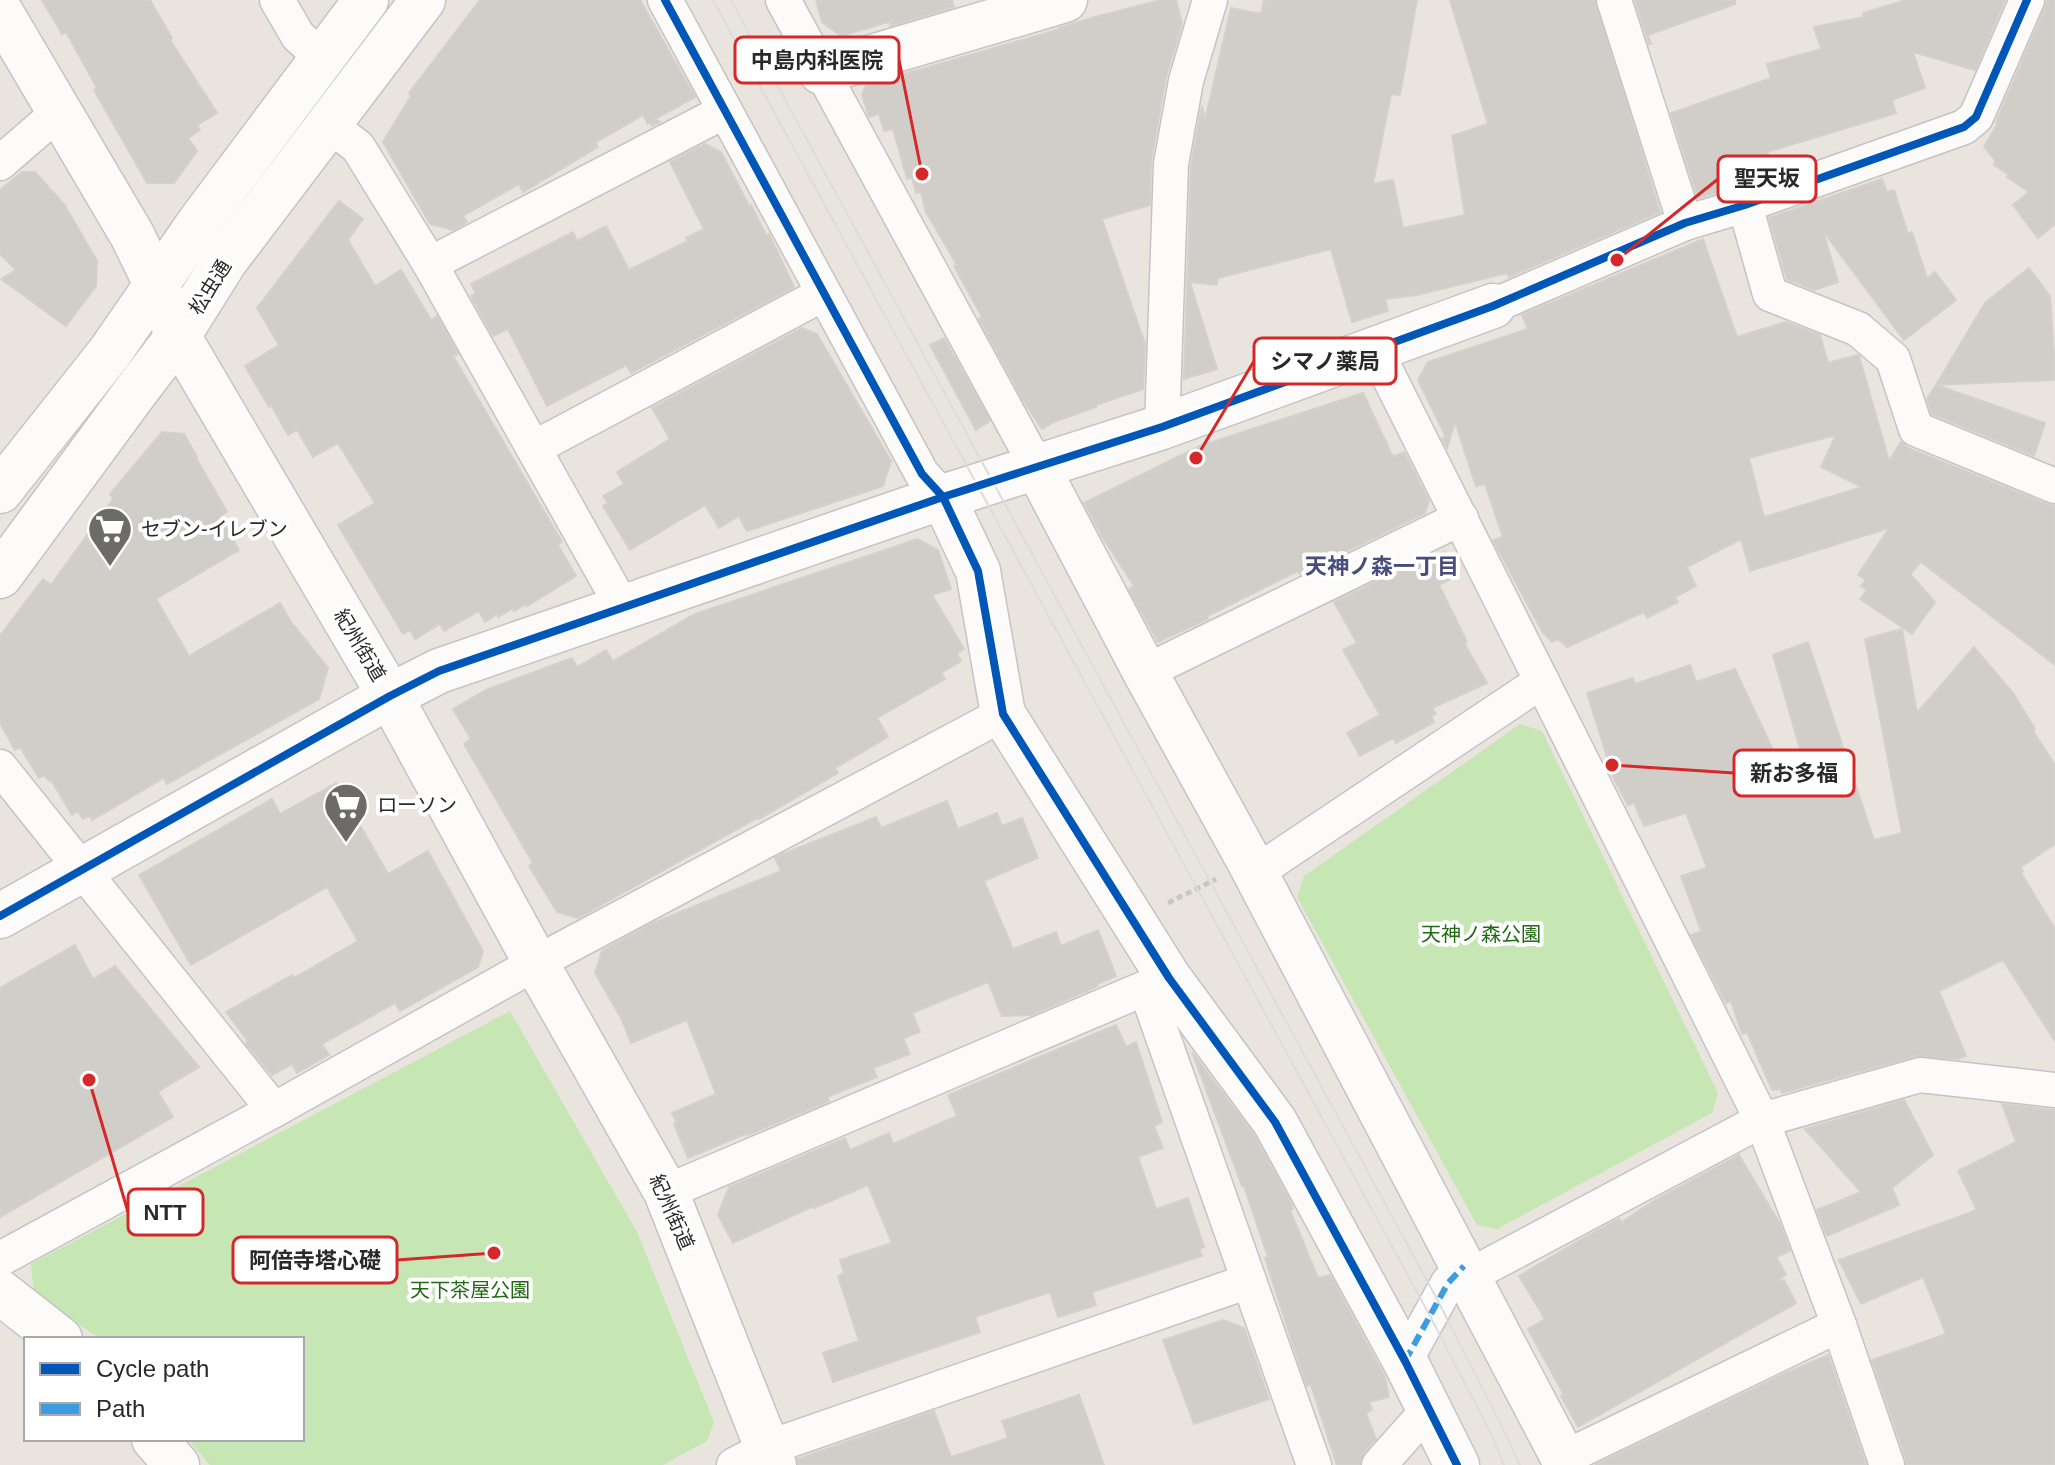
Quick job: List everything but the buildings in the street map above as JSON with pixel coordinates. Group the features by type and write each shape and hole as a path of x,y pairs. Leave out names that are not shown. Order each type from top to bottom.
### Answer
{"street":[{"path":"277,0 298,36 322,58"},
{"path":"0,491 110,352 156,284 366,0"},
{"name":"松虫通","path":"0,576 178,336 225,261 423,0"},
{"path":"665,0 922,474 943,497 978,571 1003,714 1133,922 1158,983 1249,1281 1314,1465"},
{"path":"783,0 1252,867 1566,1462 1839,1325"},
{"path":"821,72 1065,0"},
{"path":"1162,427 1171,164 1186,81 1210,0"},
{"path":"1614,0 1685,223"},
{"path":"0,916 439,671 1036,465 1162,427 1493,306 1685,223 1745,205 1964,127 1976,117 2027,0"},
{"name":"紀州街道","path":"0,11 132,235 178,336 390,696 666,1192 758,1459"},
{"path":"430,264 725,111"},
{"path":"0,163 59,112"},
{"path":"328,124 358,147 430,264 622,606"},
{"path":"1745,205 1770,294 1858,329 1893,359 1916,429 2055,486"},
{"path":"534,448 823,294"},
{"path":"1375,349 1762,1120 1839,1325 1887,1465"},
{"path":"1145,672 1461,518"},
{"path":"1252,867 1542,681"},
{"path":"0,1259 536,963 1003,714"},
{"path":"0,767 274,1110"},
{"path":"666,1192 1158,983"},
{"path":"1158,983 1275,1122 1405,1361 1457,1465"},
{"path":"1405,1361 1448,1283 1762,1120 1920,1075 2055,1090"},
{"path":"758,1459 1249,1281"},
{"path":"0,1292 57,1337"},
{"path":"1379,1465 1429,1409"},
{"path":"156,1441 177,1465"}],"path":[{"path":"1133,922 1252,867"}],"green space":[{"name":"天神ノ森公園","path":"1520,724 1542,731 1718,1093 1712,1113 1497,1229 1477,1225 1297,897 1304,876"},
{"name":"天下茶屋公園","path":"510,1011 637,1232 714,1422 707,1441 663,1465 210,1465 190,1441 304,1441 304,1337 98,1337 34,1295 31,1264"}],"tram line":[{"path":"713,0 1430,1316 1504,1465"},
{"path":"731,0 1438,1301 1520,1465"}],"marked path":[{"path":"1405,1361 1448,1283 1464,1266"}],"cycle path":[{"path":"665,0 922,474 943,497 978,571 1003,714 1169,978 1275,1122 1405,1361 1457,1465"},
{"path":"0,916 439,671 943,497 1162,427 1493,306 1685,223 1745,205 1964,127 1976,117 2027,0"}],"place":[{"name":"中島内科医院","path":"922,174"},
{"name":"聖天坂","path":"1617,260"},
{"name":"シマノ薬局","path":"1196,458"},
{"name":"セブン-イレブン","path":"110,568"},
{"name":"新お多福","path":"1612,765"},
{"name":"ローソン","path":"346,844"},
{"name":"NTT","path":"89,1080"},
{"name":"阿倍寺塔心礎","path":"494,1253"}],"district":[{"name":"天神ノ森一丁目","path":"1382,566"}]}
